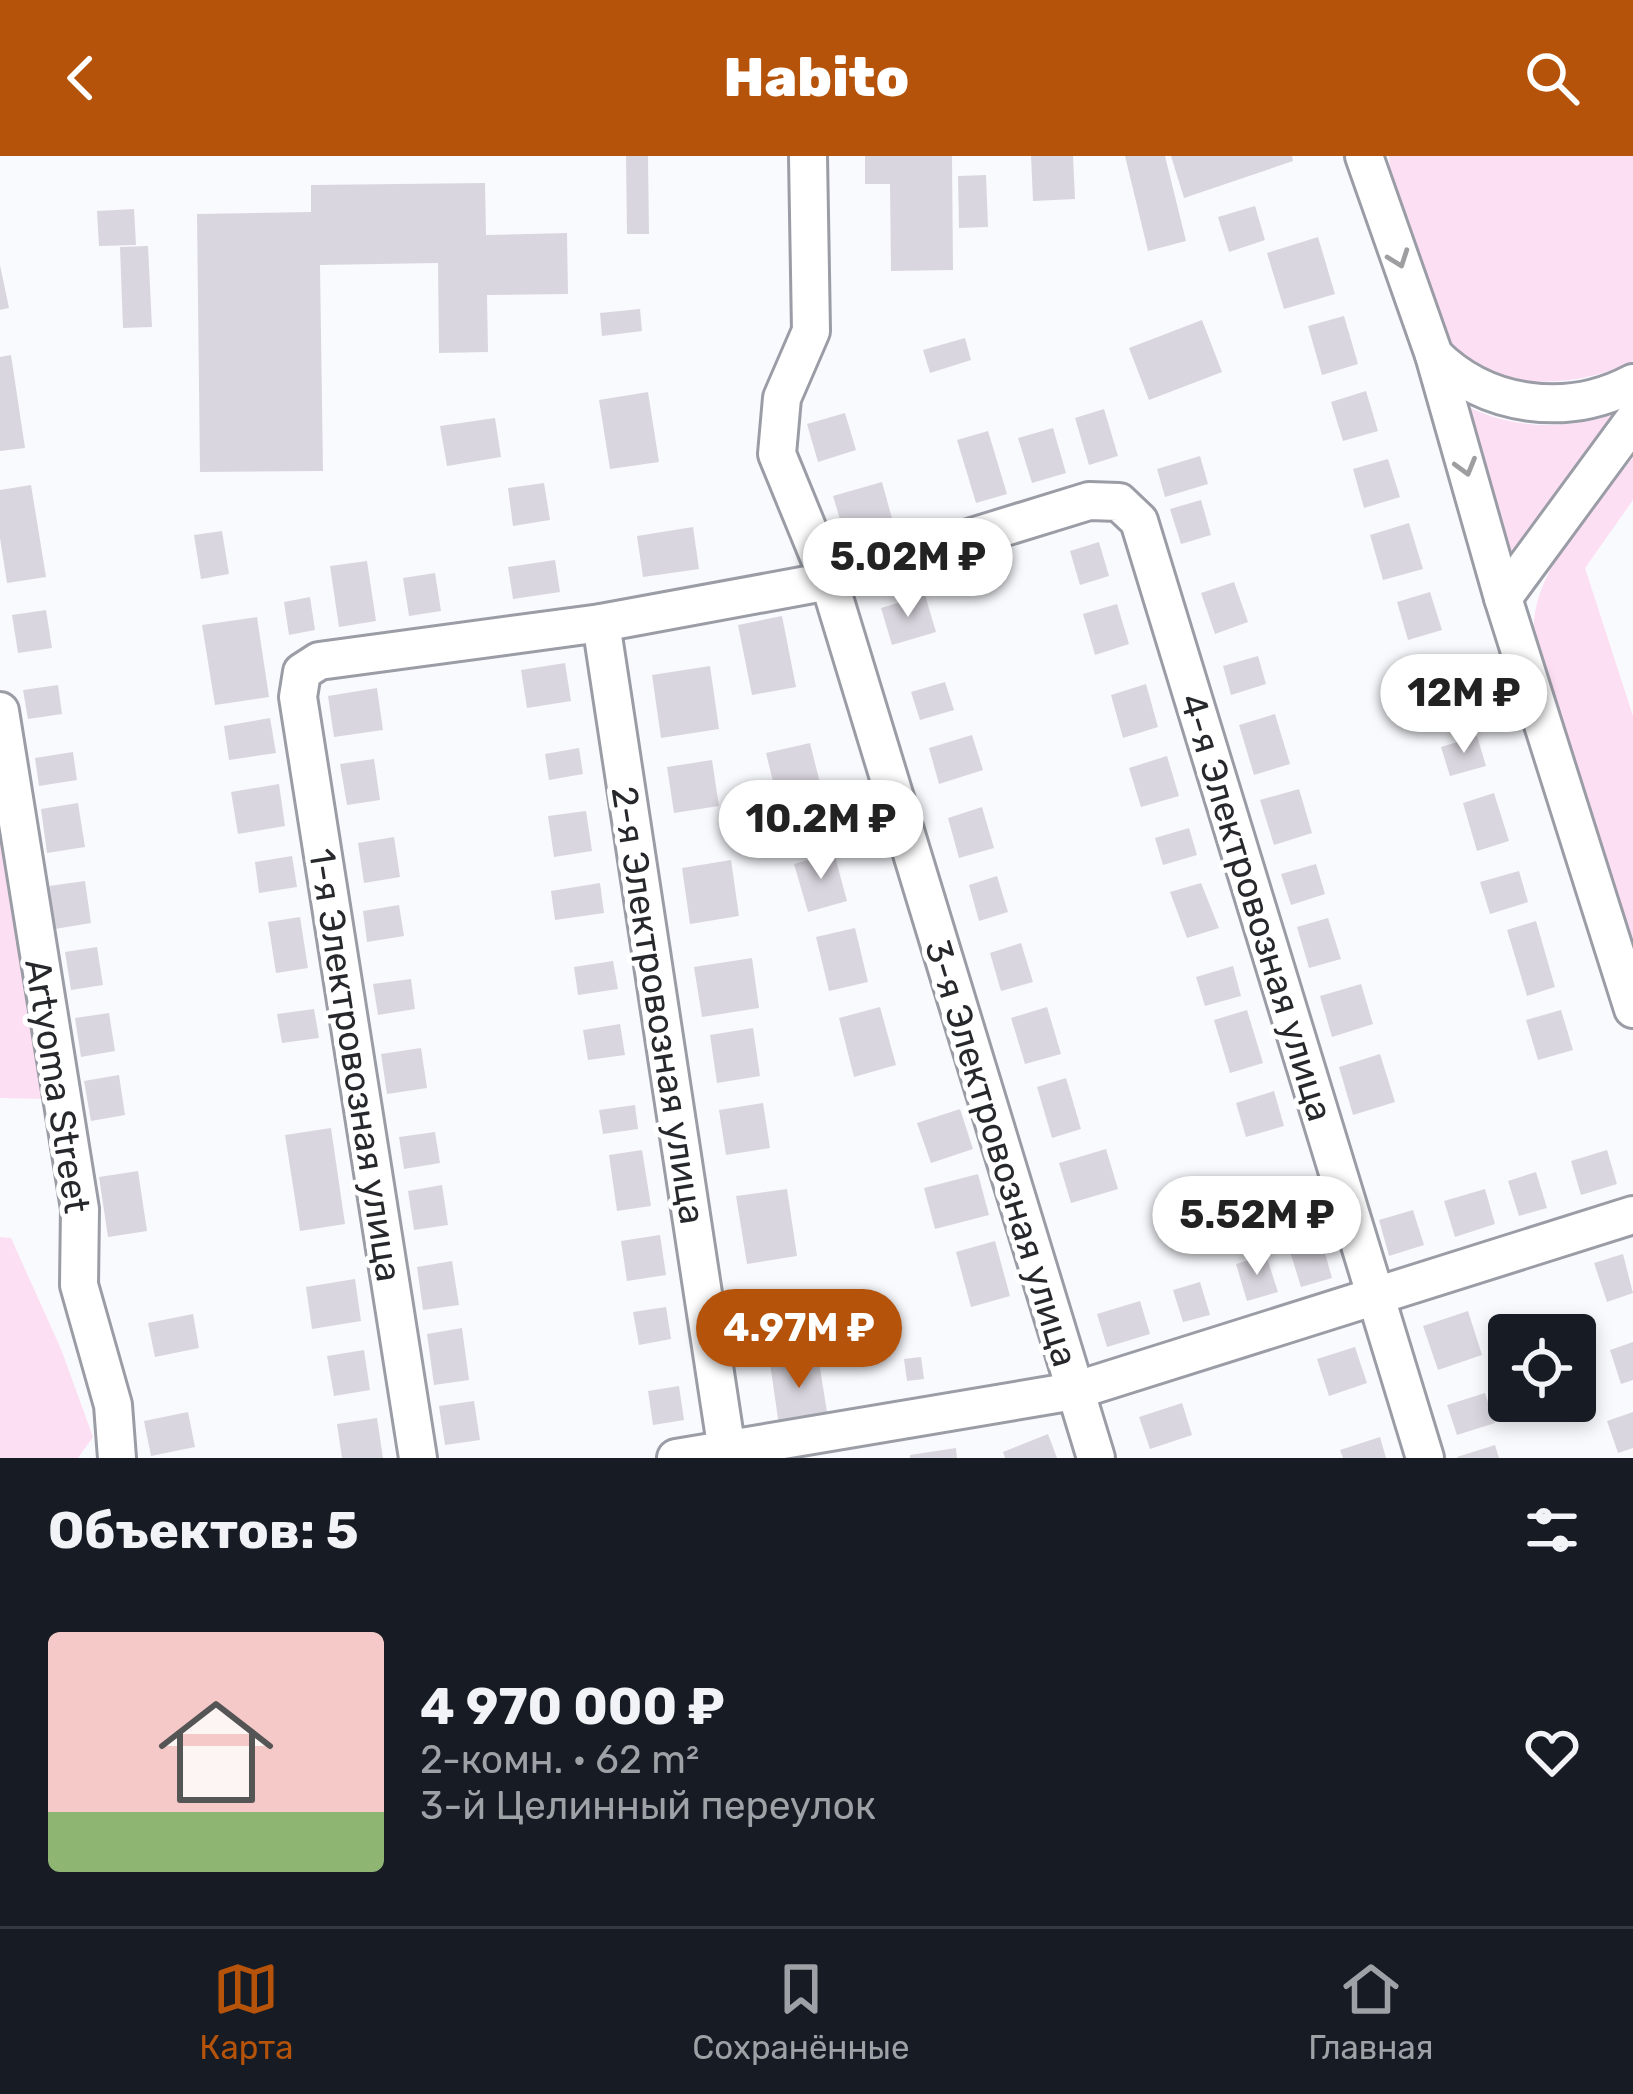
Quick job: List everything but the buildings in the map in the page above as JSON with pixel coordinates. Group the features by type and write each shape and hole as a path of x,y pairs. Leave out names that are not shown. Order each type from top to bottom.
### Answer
{"street":[{"name":"3-я Электровозная улица","path":"808,156 811,332 782,398 777,454 795,508 829,581 1096,1458"},
{"path":"1366,158 1434,355 1503,598 1633,1009"},
{"path":"1434,355 1471,385 1516,400 1575,401 1633,383"},
{"path":"1503,598 1633,422"},
{"name":"4-я Электровозная улица","path":"829,581 1089,501 1119,502 1139,521 1425,1458"},
{"path":"602,623 829,581"},
{"name":"1-я Электровозная улица","path":"418,1458 298,697 302,672 319,662 602,623"},
{"name":"2-я Электровозная улица","path":"602,623 728,1454"},
{"name":"Artyoma Street","path":"0,711 80,1209 80,1285 113,1405 117,1458"},
{"path":"676,1458 728,1454 1074,1391 1633,1215"}],"shaded area":[{"path":"1389,156 1633,156 1633,361 1588,377 1537,382 1512,379 1467,362 1449,346 1434,316 1391,178"},
{"path":"1461,403 1498,418 1536,425 1614,414 1509,558"},
{"path":"1633,457 1633,500 1585,568 1633,716 1633,954 1534,633 1536,610 1554,563"},
{"path":"0,822 45,1099 0,1098"},
{"path":"0,1237 11,1238 61,1349 93,1437 78,1458 0,1458"}]}
